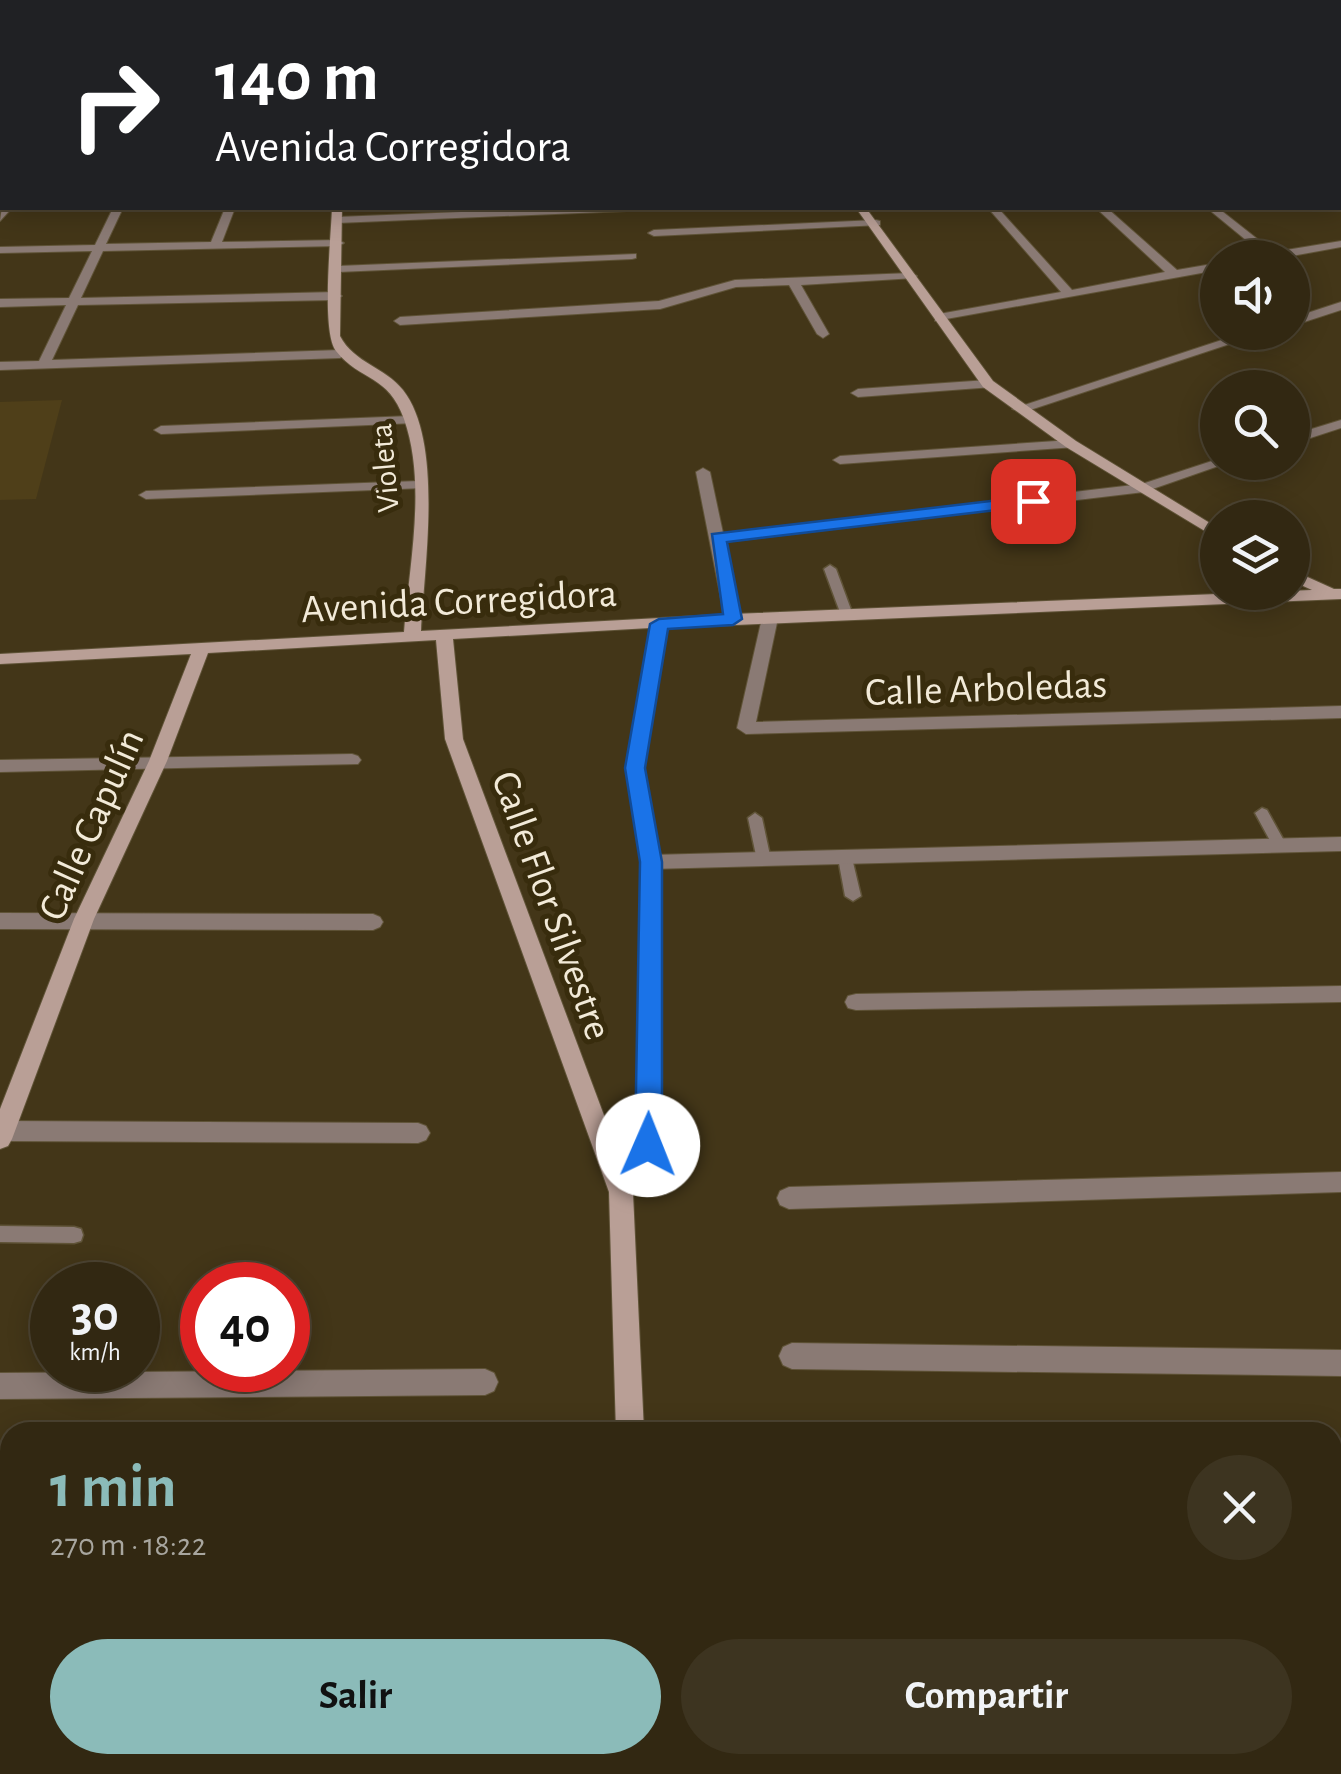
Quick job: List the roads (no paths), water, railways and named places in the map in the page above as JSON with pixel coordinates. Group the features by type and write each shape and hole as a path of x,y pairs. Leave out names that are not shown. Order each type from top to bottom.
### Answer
{"street":[{"path":"42,365 117,210"},
{"path":"215,244 229,210"},
{"path":"0,366 340,354 334,336 336,214 530,210"},
{"path":"863,210 876,222 988,384 1019,410 1200,524"},
{"path":"994,210 1069,294"},
{"path":"1103,210 1174,274"},
{"path":"1214,210 1247,240"},
{"path":"654,233 876,222"},
{"path":"0,250 338,242"},
{"path":"1310,249 1341,244"},
{"path":"338,270 632,256"},
{"path":"939,318 1200,269"},
{"path":"400,322 660,305 725,286 911,276"},
{"path":"793,282 823,334"},
{"path":"0,303 336,296"},
{"path":"1310,316 1341,306"},
{"path":"1019,410 1204,350"},
{"name":"Violeta","path":"340,354 394,386 410,420 419,485 412,638"},
{"path":"858,393 988,384"},
{"path":"161,430 410,420"},
{"path":"1310,434 1341,424"},
{"path":"840,460 1071,444"},
{"path":"718,538 1144,488 1200,470"},
{"path":"704,472 733,619"},
{"path":"146,495 419,485"},
{"path":"1310,583 1335,594"},
{"name":"Avenida Corregidora","path":"0,659 733,619 1335,594"},
{"name":"Calle Arboledas","path":"770,618 746,728 1341,712"},
{"path":"630,1422 621,1192 648,1145 651,862 635,768 659,624"},
{"name":"Calle Flor Silvestre","path":"444,637 454,739 621,1192"},
{"name":"Calle Capulín","path":"1,1134 84,919 158,761 201,649"},
{"path":"0,766 352,760"},
{"path":"651,862 1341,844"},
{"path":"0,921 373,922"},
{"path":"856,1002 1341,994"},
{"path":"1,1134 418,1133"},
{"path":"789,1198 1341,1182"},
{"path":"792,1356 1341,1363"},
{"path":"0,1386 486,1382"}],"lane":[{"path":"830,569 847,615"},
{"path":"1262,813 1280,846"},
{"path":"755,818 764,860"},
{"path":"845,858 854,896"},
{"path":"0,1234 74,1235"}]}
